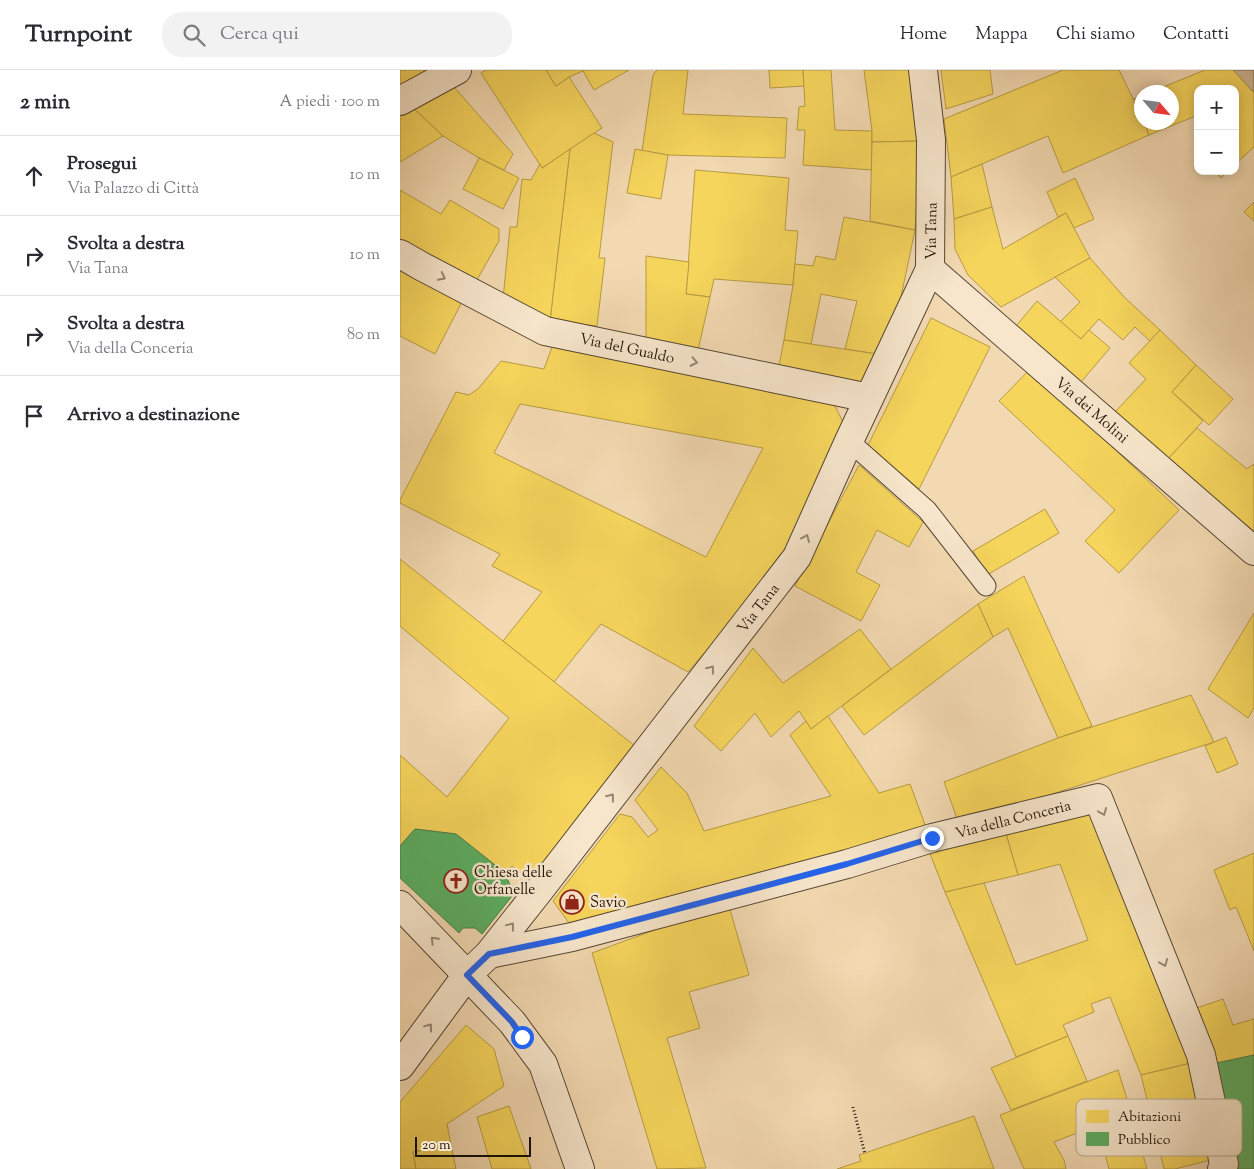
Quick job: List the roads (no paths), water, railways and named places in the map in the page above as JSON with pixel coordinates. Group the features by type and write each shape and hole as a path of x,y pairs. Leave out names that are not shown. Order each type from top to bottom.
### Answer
{"street":[{"path":"400,101 457,70"},
{"name":"Via Tana","path":"400,1066 467,975 489,954 797,557 930,268 931,140 923,70"},
{"name":"Via del Gualdo","path":"400,254 545,331 869,398"},
{"name":"Via dei Molini","path":"930,268 1253,550"},
{"name":"Via della Conceria","path":"489,954 572,937 847,864 932,838 1098,798 1201,1055 1210,1099"},
{"path":"400,905 512,1022 543,1064 580,1169"},
{"name":"Via della Conceria","path":"1222,1156 1224,1164 1222,1169"}],"lane":[{"path":"849,442 927,510 986,586"}],"place":[{"name":"Chiesa delle Orfanelle","path":"456,881"},
{"name":"Savio","path":"572,902"}]}
